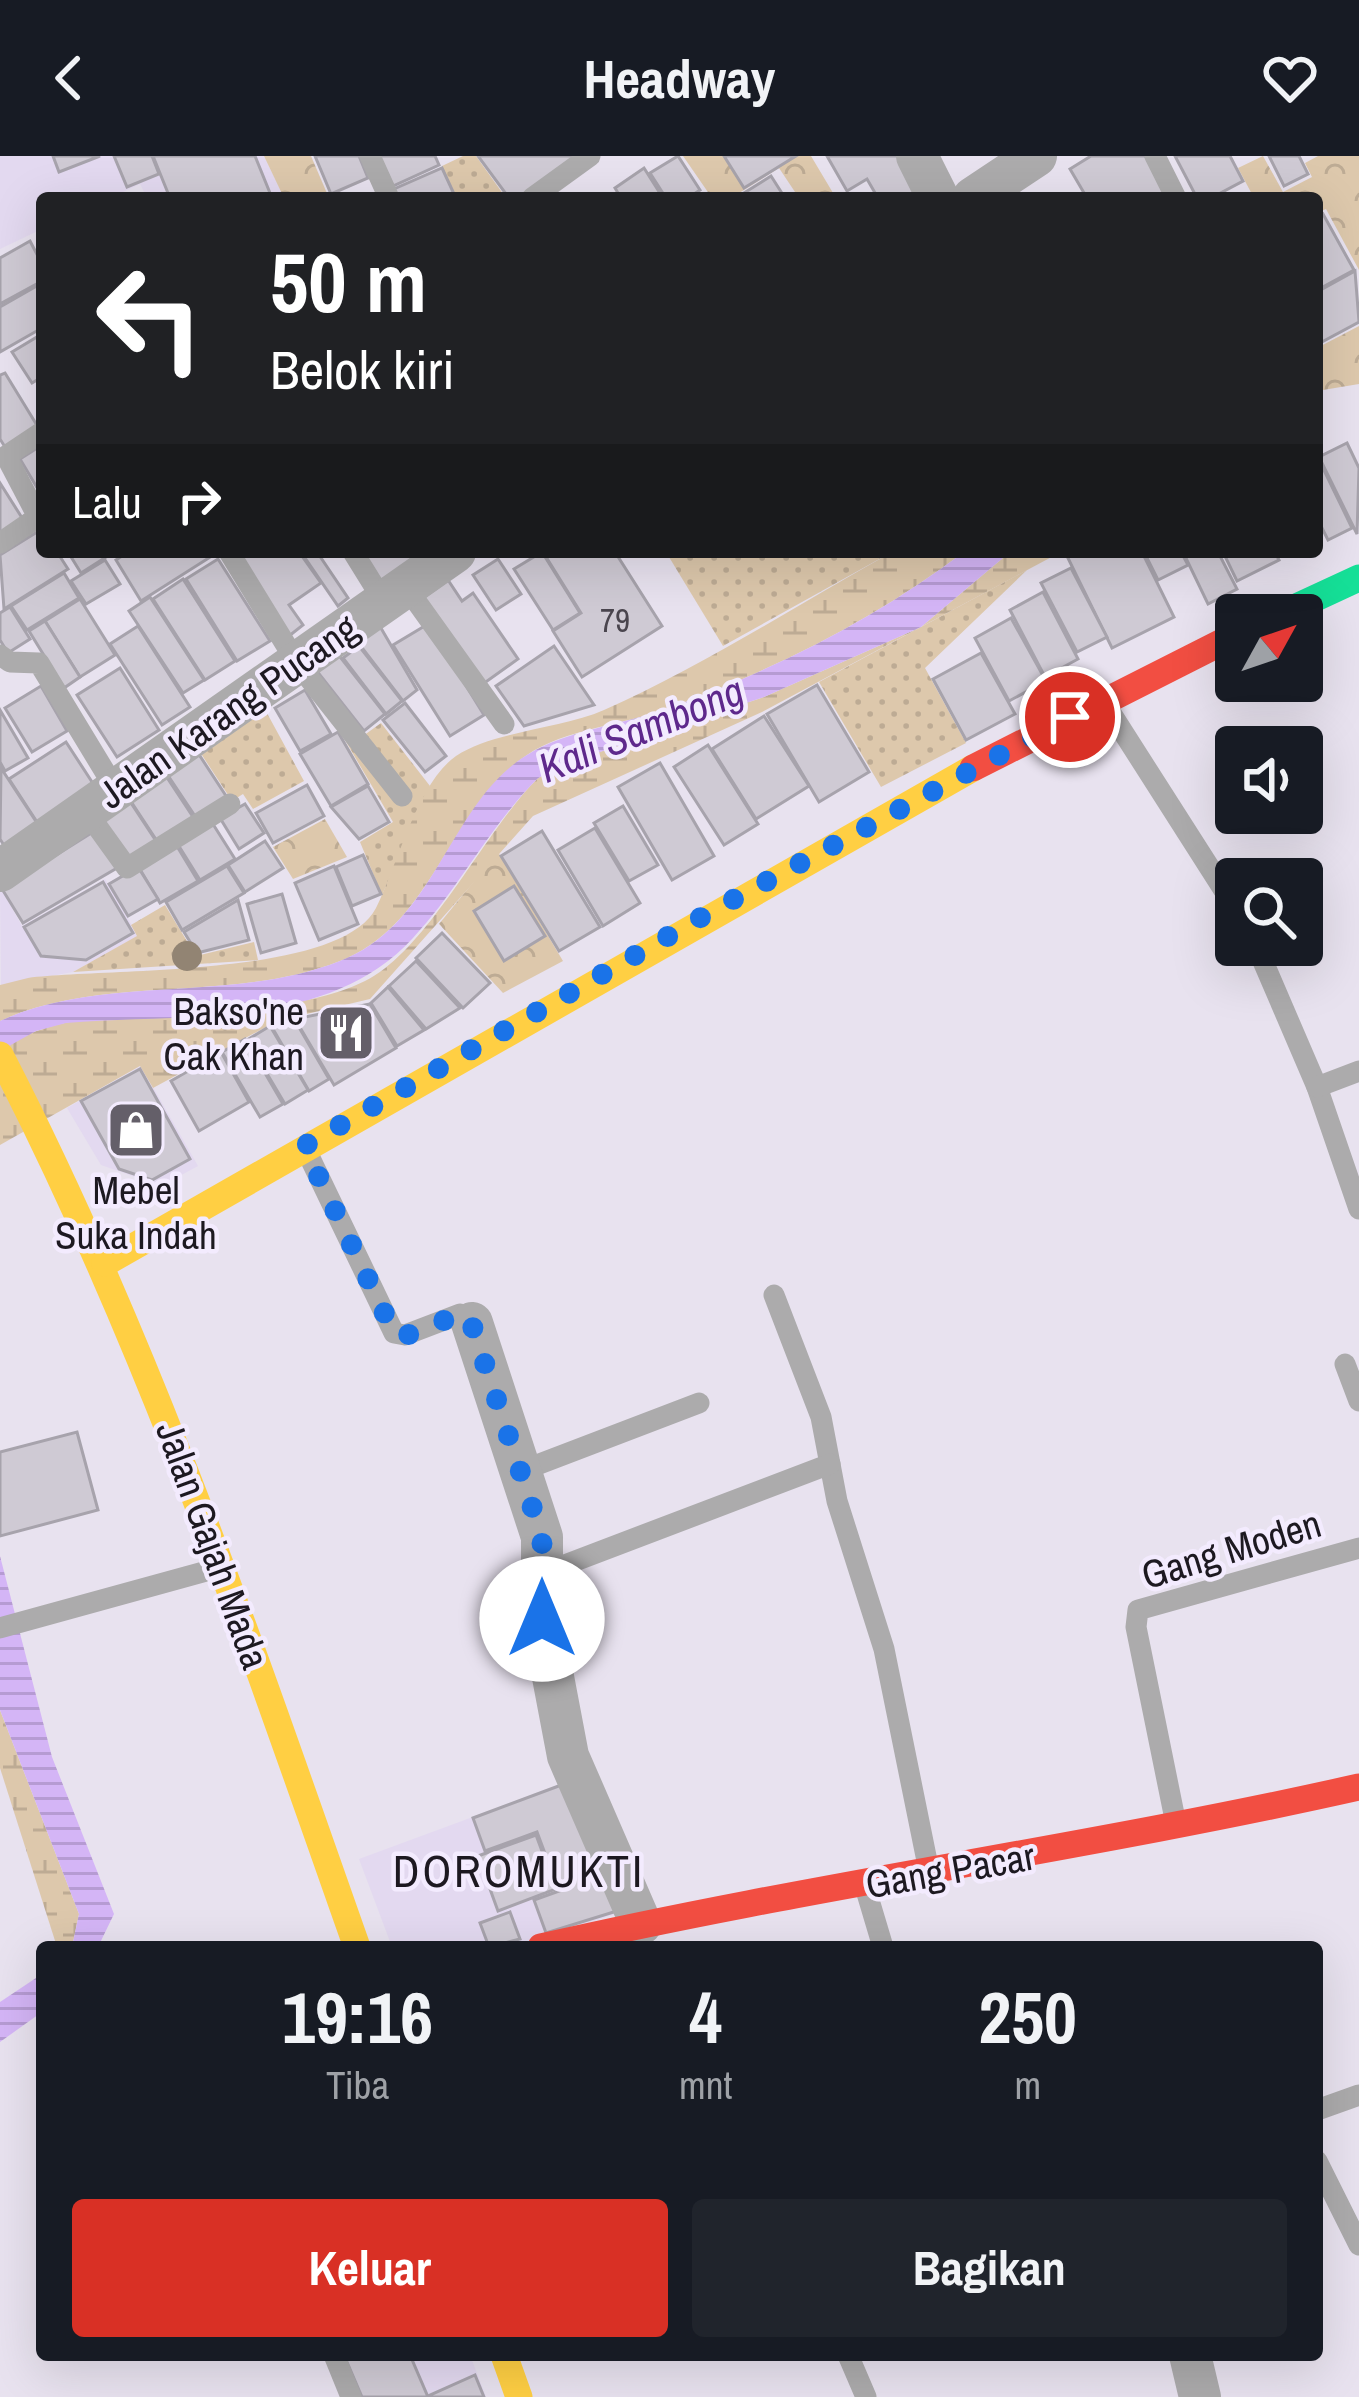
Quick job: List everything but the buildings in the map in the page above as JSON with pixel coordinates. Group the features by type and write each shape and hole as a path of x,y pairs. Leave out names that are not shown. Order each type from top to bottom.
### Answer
{"main road":[{"path":"1323,595 1359,578"},
{"path":"106,1263 712,911 1103,700 1215,645"},
{"name":"Jalan Gajah Mada","path":"0,1055 106,1263 355,1941"},
{"name":"Gang Pacar","path":"583,1941 1177,1828 1359,1787"},
{"path":"506,2361 519,2397"}],"street":[{"path":"917,156 935,192"},
{"path":"982,192 1036,156"},
{"name":"Jalan Karang Pucang","path":"0,871 446,558"},
{"path":"472,1323 542,1537 546,1649 568,1756 652,1931"},
{"path":"1191,2361 1200,2397"}],"lane":[{"path":"370,156 386,192"},
{"path":"540,192 590,156"},
{"path":"1155,156 1173,192"},
{"path":"36,436 6,456 36,513"},
{"path":"0,543 36,518"},
{"path":"233,558 297,663 402,796"},
{"path":"359,558 504,724"},
{"path":"0,655 7,662 38,663 127,868 230,804"},
{"path":"1103,700 1215,876"},
{"path":"1265,966 1317,1087 1358,1203"},
{"path":"1317,1087 1359,1071"},
{"path":"304,1146 394,1333 405,1336 460,1314 472,1323"},
{"path":"774,1295 821,1417 894,1688 929,1875"},
{"path":"1345,1364 1359,1400"},
{"path":"521,1471 699,1403"},
{"path":"541,1574 830,1464"},
{"name":"Gang Moden","path":"1177,1828 1136,1612 1149,1604 1359,1548"},
{"path":"10,1626 220,1567"},
{"path":"865,1886 881,1941"},
{"path":"1323,2108 1359,2095"},
{"path":"1323,2169 1350,2205 1359,2246"},
{"path":"336,2361 351,2397"},
{"path":"851,2361 866,2397"}],"shaded area":[{"path":"0,156 264,156 281,192 144,192 140,184 123,192 36,192 36,232 0,249"},
{"path":"105,879 138,936 73,972 1,985 0,887 22,926"},
{"name":"Mebel Suka Indah","path":"141,1066 198,1166 161,1186 101,1165 67,1108"},
{"path":"565,1783 620,1913 528,1941 390,1941 359,1859"},
{"path":"344,2361 472,2361 486,2397 359,2397"}],"green space":[{"path":"264,156 311,156 326,192 281,192"},
{"path":"463,156 476,156 502,192 453,192 442,166"},
{"path":"683,156 811,156 832,192 795,192 779,168 741,192 708,192"},
{"path":"1263,156 1283,192 1251,192 1238,168"},
{"path":"1318,156 1359,156 1359,270 1326,209 1323,192 1283,192 1312,177 1305,163"},
{"path":"1359,326 1359,384 1323,390 1323,345"},
{"path":"670,558 881,558 723,646"},
{"path":"882,558 956,558 858,622 783,661 666,709 576,733 527,755 478,804 398,921 372,944 340,961 256,982 83,997 0,1021 0,985 28,978 217,966 270,958 317,947 354,931 376,908 430,785 456,756 489,741 604,710 714,655"},
{"path":"1003,558 1050,558 921,627"},
{"path":"1027,570 925,668 966,743 881,787 819,682"},
{"path":"920,627 762,712 533,816 370,999 277,1021 153,1088 140,1066 0,1145 0,1051 34,1032 76,1021 275,1005 323,996 365,981 411,944 517,802 555,767 764,697"},
{"path":"318,694 363,736 381,723 430,786 382,895 360,842 393,822"},
{"path":"262,704 304,781 253,809 243,794 232,801 198,749"},
{"path":"325,819 347,857 293,879 273,847"},
{"path":"498,852 563,961 503,993 439,924"},
{"path":"165,905 196,956 254,942 258,960 73,972 137,936 131,925"},
{"path":"0,1710 79,1914 73,1941 55,1941 0,1768"}],"water":[{"name":"Kali Sambong","path":"956,558 1003,558 921,627 764,697 555,767 537,779 504,817 413,938 378,968 339,989 251,1012 66,1023 36,1031 0,1051 0,1021 41,1006 125,992 256,982 340,961 373,943 399,920 478,802 527,755 745,678 858,622"},
{"path":"0,1556 52,1757 114,1914 101,1941 73,1941 79,1914 0,1710"},
{"path":"36,1978 36,2016 0,2042 0,2002"}],"traffic: fast":[{"path":"1323,595 1359,578"}],"traffic: slow":[{"path":"105,1263 973,768"},
{"path":"0,1055 150,1383 355,1941"},
{"path":"506,2361 519,2397"}],"traffic: jam":[{"path":"973,768 1215,646"},
{"path":"569,1941 1359,1787"}],"place":[{"name":"Bakso'ne Cak Khan","path":"346,1033"},
{"name":"Mebel Suka Indah","path":"136,1130"}],"district":[{"name":"DOROMUKTI","path":"519,1871"}],"route":[{"path":"542,1619 542,1537 470,1319 460,1314 405,1336 394,1333 304,1146 712,911 1070,717"}]}
